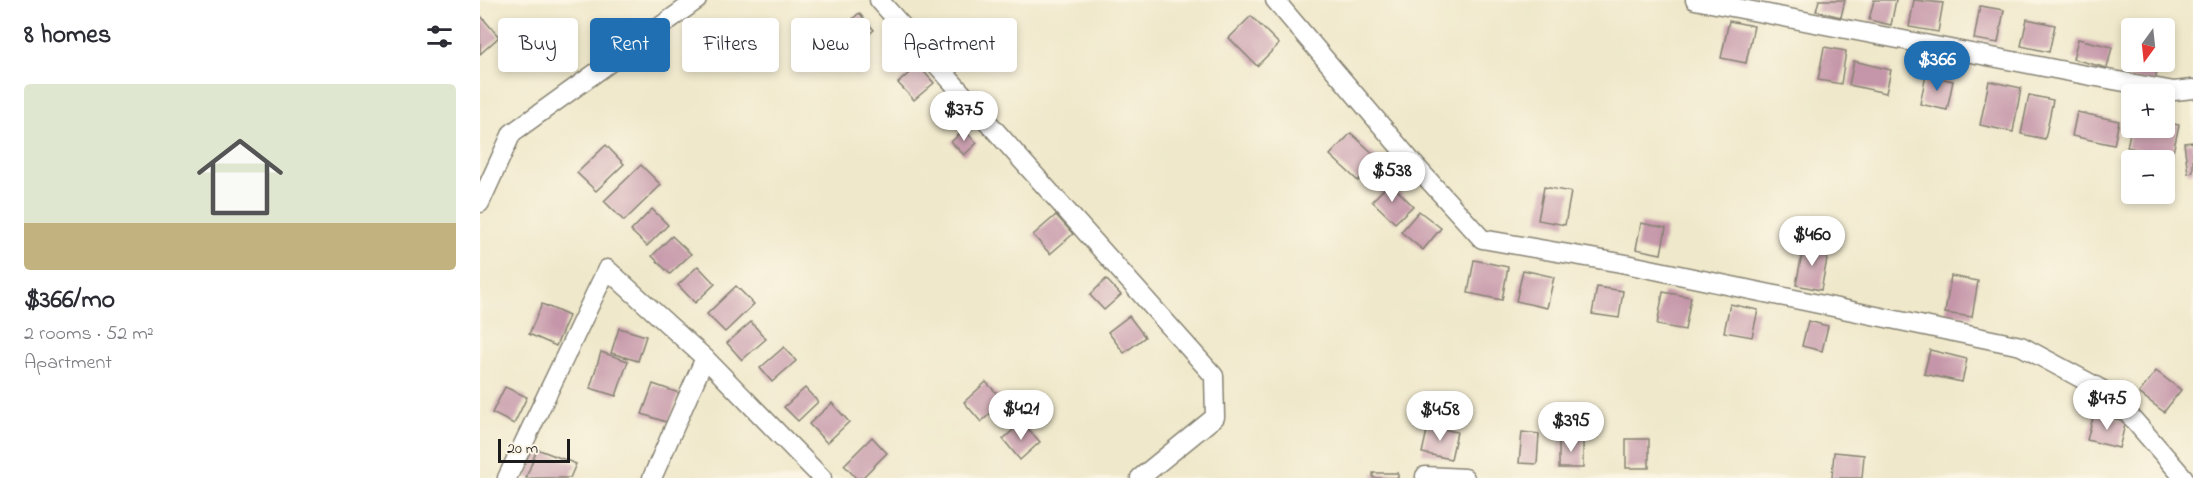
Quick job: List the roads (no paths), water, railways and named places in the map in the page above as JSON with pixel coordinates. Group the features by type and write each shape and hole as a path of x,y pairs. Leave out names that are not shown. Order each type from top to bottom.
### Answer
{"street":[{"path":"480,202 513,133 697,0"},
{"path":"879,0 1214,376 1215,417 1140,478"},
{"path":"1275,0 1413,163 1482,239 1621,263 2021,346 2112,394 2184,478"},
{"path":"1695,0 2174,91 2193,89"},
{"path":"507,478 607,269 705,358 822,478"},
{"path":"652,478 705,358"},
{"path":"1425,478 1425,476 1465,478"}]}
